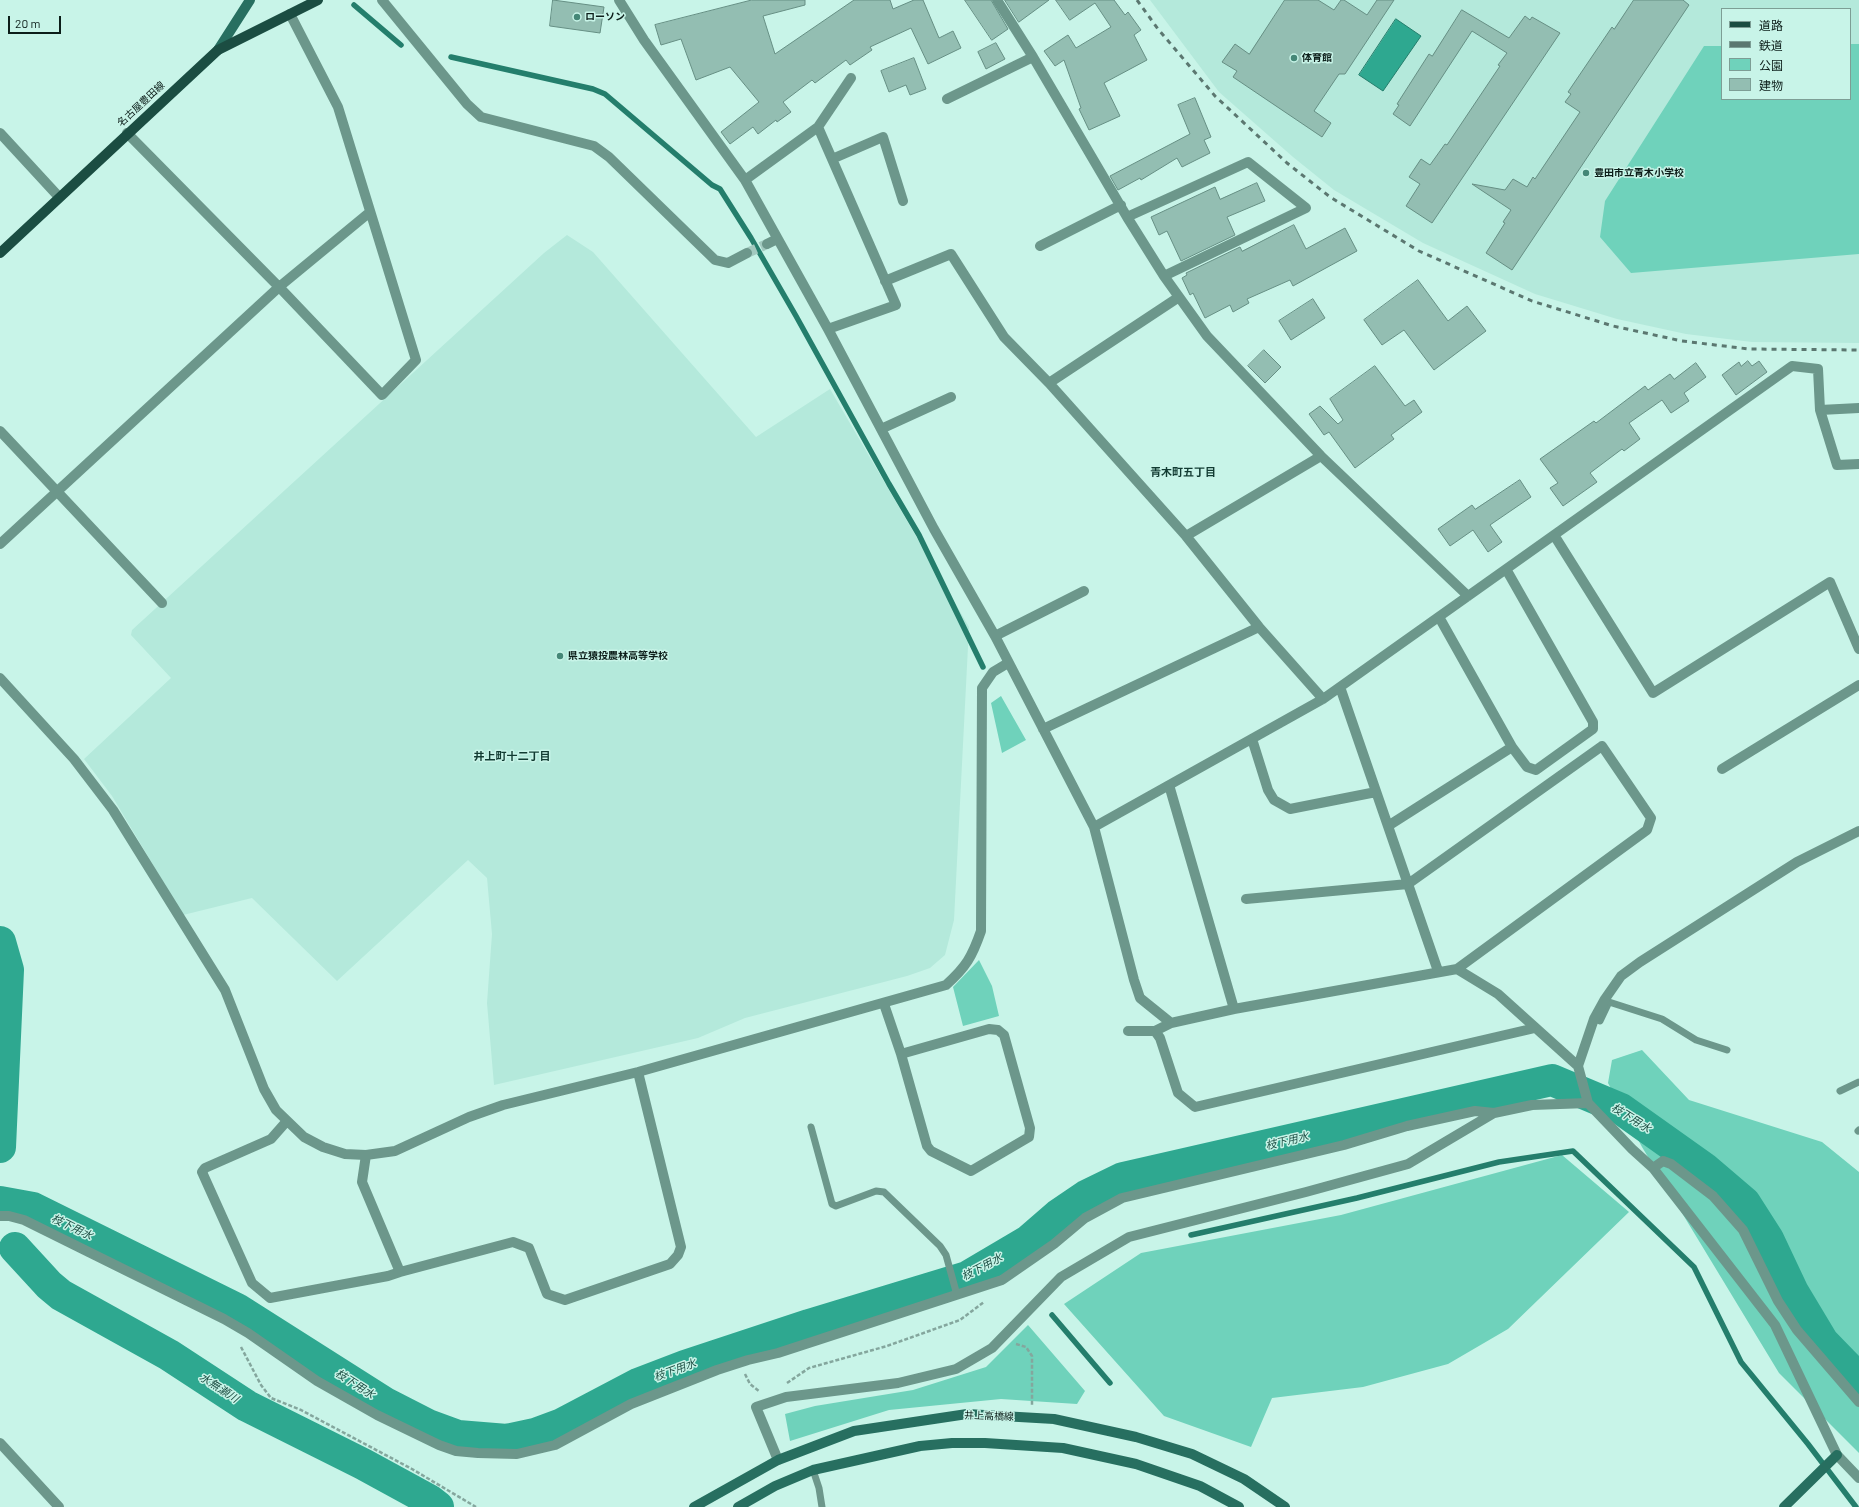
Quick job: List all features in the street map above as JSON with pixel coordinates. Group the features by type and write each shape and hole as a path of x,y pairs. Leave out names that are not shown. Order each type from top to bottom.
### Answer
{"main road":[{"name":"名古屋豊田線","path":"0,253 218,50 318,0"}],"street":[{"path":"218,50 250,0"},
{"path":"382,0 467,104 482,117 594,146 609,157 714,260 728,263 747,253"},
{"path":"619,0 644,40 745,180 828,329 934,529 995,636 1094,827 1140,998 1171,1023"},
{"path":"997,0 1033,57 1127,217 1164,276 1207,336 1321,456 1468,596"},
{"path":"128,133 279,287 382,395 416,360 338,107 290,14"},
{"path":"947,99 1033,57"},
{"path":"745,180 818,127 851,78"},
{"path":"818,127 896,305 828,329"},
{"path":"0,134 60,198"},
{"path":"832,160 883,137 902,201"},
{"path":"1127,217 1248,162 1306,208 1164,276"},
{"path":"1040,246 1120,205"},
{"path":"0,544 279,287 370,212"},
{"path":"767,244 777,239"},
{"path":"886,281 951,254 1004,337 1049,382 1186,536 1259,627 1323,699"},
{"path":"1049,382 1179,297"},
{"path":"1094,827 1323,699 1792,366 1818,368 1820,410 1837,465 1859,464"},
{"path":"881,429 951,397"},
{"path":"1820,410 1859,408"},
{"path":"0,431 162,603"},
{"path":"1186,536 1321,456"},
{"path":"1554,535 1653,693 1830,582 1859,649"},
{"path":"1439,617 1512,747 1527,767 1536,770 1593,729 1593,722 1506,569"},
{"path":"995,636 1084,591"},
{"path":"1043,729 1259,627"},
{"path":"0,678 74,759 114,810 225,990 264,1089 276,1110 286,1122 304,1137 323,1147 345,1154 366,1155 395,1151 469,1116 502,1105 638,1072 884,1004 946,985 964,968 974,953 980,931 982,688 993,672 1008,663"},
{"path":"1722,769 1859,685"},
{"path":"1340,687 1438,971"},
{"path":"1252,739 1268,790 1274,800 1290,809 1376,792"},
{"path":"1128,1031 1155,1031 1171,1023 1234,1009 1438,971 1457,969 1647,830 1651,818 1602,746 1408,884 1246,899"},
{"path":"1388,826 1512,747"},
{"path":"1168,786 1234,1009"},
{"path":"1578,1066 1594,1019 1620,976 1797,862 1859,830"},
{"path":"1457,969 1498,994 1578,1066 1588,1103 1632,1149 1653,1168 1775,1325 1837,1455 1859,1478"},
{"path":"884,1004 901,1054 927,1146 931,1151 971,1171 1029,1137 1030,1128 1004,1035 998,1030 990,1029 901,1054"},
{"path":"1155,1031 1160,1038 1178,1093 1196,1107 1535,1028"},
{"path":"286,1122 271,1139 205,1168 202,1172 252,1283 270,1298 388,1276 514,1242 529,1248 547,1294 565,1300 670,1264 678,1255 681,1247 638,1072"},
{"path":"0,1216 9,1216 24,1220 224,1319 248,1333 317,1381 427,1440 456,1451 517,1454 554,1445 631,1404 717,1370 748,1360 778,1353 1002,1280 1054,1244 1085,1218 1122,1198 1344,1145 1407,1126 1475,1111 1494,1113 1532,1105 1588,1103"},
{"path":"778,1460 756,1406 786,1396 898,1383 956,1369 992,1348 1061,1277 1129,1237 1306,1192 1408,1164 1494,1113"},
{"path":"366,1155 362,1182 400,1272"},
{"path":"1653,1168 1663,1162 1671,1164 1713,1196 1738,1224 1743,1230 1778,1301 1797,1330 1859,1402"},
{"name":"井上高橋線","path":"694,1507 778,1460 854,1431 967,1414 1054,1419 1136,1436 1192,1454 1244,1479 1285,1507"},
{"path":"0,1443 59,1507"},
{"path":"738,1507 775,1486 814,1470 920,1446 952,1443 985,1443 1063,1448 1136,1464 1200,1486 1239,1507"},
{"path":"1784,1507 1837,1455"}],"lane":[{"path":"1594,1019 1600,1021 1609,1002 1662,1019 1696,1040 1727,1050"},
{"path":"1840,1091 1859,1082"},
{"path":"811,1127 832,1204 836,1206 876,1191 884,1192 940,1246 946,1255 957,1295"},
{"path":"814,1470 822,1507"}],"path":[{"path":"783,1386 809,1368 887,1346 960,1320 988,1299"},
{"path":"1000,1339 1026,1347 1032,1356 1033,1418"},
{"path":"240,1342 260,1385 271,1398 301,1410 412,1469 476,1507"}],"shaded area":[{"name":"豊田市立青木小学校","path":"1150,0 1859,0 1859,343 1752,342 1686,334 1617,319 1535,294 1423,243 1334,190 1293,157 1219,92"},
{"path":"1396,19 1421,36 1383,91 1359,75"},
{"name":"県立猿投農林高等学校","path":"567,235 593,252 756,437 830,389 969,627 954,920 945,955 930,968 907,976 745,1018 698,1038 494,1085 487,1003 492,934 487,878 468,860 337,981 252,898 183,915 112,796 84,759 171,678 131,635 132,630 544,253"}],"green space":[{"path":"1851,44 1859,44 1859,254 1631,273 1600,237 1605,201 1704,46 1721,46 1721,100 1851,100"},
{"path":"1001,696 1026,740 1002,753 991,703"},
{"path":"979,960 992,986 999,1016 963,1026 953,987"},
{"path":"1642,1050 1689,1100 1822,1142 1859,1172 1859,1453 1779,1373 1642,1147 1608,1083 1612,1060"},
{"path":"1562,1155 1629,1212 1508,1329 1448,1364 1363,1387 1272,1398 1251,1447 1164,1416 1064,1304 1141,1253 1341,1215"},
{"path":"1028,1325 1085,1391 1077,1404 1001,1399 889,1410 790,1441 785,1414 815,1406 913,1390 986,1367"}],"building":[{"name":"ローソン","path":"553,0 604,7 600,33 550,26"},
{"path":"752,0 805,0 805,5 763,16 775,54 854,0 890,0 893,9 914,0 923,0 939,38 953,31 961,48 928,64 911,28 870,47 872,50 850,65 846,60 815,83 812,80 783,102 791,112 777,122 776,120 758,134 753,127 730,144 721,132 759,102 730,67 696,80 681,39 661,45 655,25"},
{"path":"965,0 991,0 1008,29 992,40"},
{"path":"1005,0 1049,0 1019,22"},
{"path":"1056,0 1114,0 1125,15 1128,12 1141,30 1134,35 1147,60 1104,83 1120,116 1089,130 1079,109 1081,108 1064,60 1055,66 1044,51 1068,35 1076,48 1111,27 1095,3 1070,20"},
{"name":"体育館","path":"1285,0 1318,0 1334,10 1341,0 1344,0 1367,15 1377,0 1394,0 1345,74 1339,74 1314,111 1331,123 1322,137 1233,77 1237,71 1222,62 1235,44 1249,54"},
{"path":"1634,0 1683,0 1689,5 1512,270 1486,253 1505,223 1503,222 1511,210 1472,184 1505,190 1513,179 1527,187 1533,177 1535,179 1580,112 1565,102 1571,94 1568,92 1612,27 1614,29"},
{"path":"1462,10 1509,38 1525,16 1530,20 1532,17 1560,33 1432,223 1406,206 1420,184 1409,177 1421,159 1430,165 1445,144 1447,145 1500,66 1498,65 1507,53 1472,31 1410,126 1393,114 1399,105 1397,104 1429,54 1432,56"},
{"path":"996,43 1005,59 986,69 978,52"},
{"path":"914,58 926,89 910,95 906,85 889,92 881,71"},
{"path":"1195,98 1211,137 1204,140 1210,153 1182,167 1177,158 1141,180 1140,178 1118,190 1110,176 1190,134 1178,105"},
{"path":"1257,183 1265,201 1227,217 1235,235 1181,261 1167,231 1159,235 1151,217 1215,187 1220,199"},
{"path":"1294,225 1306,249 1345,228 1357,251 1293,286 1290,280 1247,299 1249,303 1233,312 1230,305 1205,318 1193,293 1190,295 1182,278 1187,275 1186,273 1240,247 1242,251"},
{"path":"1418,280 1448,321 1467,306 1486,331 1434,370 1404,330 1382,345 1364,320"},
{"path":"1313,299 1325,318 1291,340 1279,321"},
{"path":"1264,350 1281,367 1265,383 1248,366"},
{"path":"1748,361 1752,366 1759,361 1767,372 1736,395 1722,375 1739,362 1741,366"},
{"path":"1696,363 1706,377 1684,393 1689,401 1671,413 1662,400 1629,423 1640,439 1624,451 1622,449 1590,473 1597,482 1563,506 1550,488 1558,483 1540,459 1594,421 1596,423 1645,386 1648,390 1670,374 1674,379"},
{"path":"1375,366 1405,406 1414,400 1422,412 1391,435 1394,439 1355,468 1329,432 1324,435 1309,414 1320,406 1338,424 1343,420 1330,399"},
{"path":"1520,480 1531,497 1490,525 1502,542 1488,552 1473,530 1450,546 1438,529 1472,505 1475,509"}],"waterway":[{"path":"354,5 401,45"},
{"path":"451,57 593,89 605,94 712,185 720,189 751,238 796,316 919,535 983,667"},
{"name":"水無瀬川","path":"0,942 8,970 0,1147"},
{"name":"枝下用水","path":"0,1202 33,1208 237,1309 385,1403 428,1425 458,1436 507,1440 535,1434 562,1424 638,1384 685,1366 809,1325 967,1277 1028,1241 1058,1215 1086,1196 1123,1178 1552,1080 1621,1109 1704,1168 1745,1203 1768,1239 1793,1292 1823,1342 1859,1379"},
{"path":"1191,1235 1357,1198 1499,1162 1573,1151 1694,1267 1741,1362 1808,1444 1856,1507"},
{"name":"水無瀬川","path":"15,1248 49,1285 61,1295 169,1355 247,1406 363,1464 429,1500 438,1507"},
{"path":"1052,1315 1110,1383"}],"tunnel":[{"path":"747,253 767,244"}],"railway":[{"path":"1137,0 1158,29 1215,96 1287,163 1330,197 1419,251 1532,301 1613,326 1682,341 1749,349 1859,350"}],"place":[{"name":"ローソン","path":"577,17"},
{"name":"体育館","path":"1294,58"},
{"name":"豊田市立青木小学校","path":"1586,173"},
{"name":"県立猿投農林高等学校","path":"560,656"}],"district":[{"name":"青木町五丁目","path":"1183,472"},
{"name":"井上町十二丁目","path":"512,756"}]}
